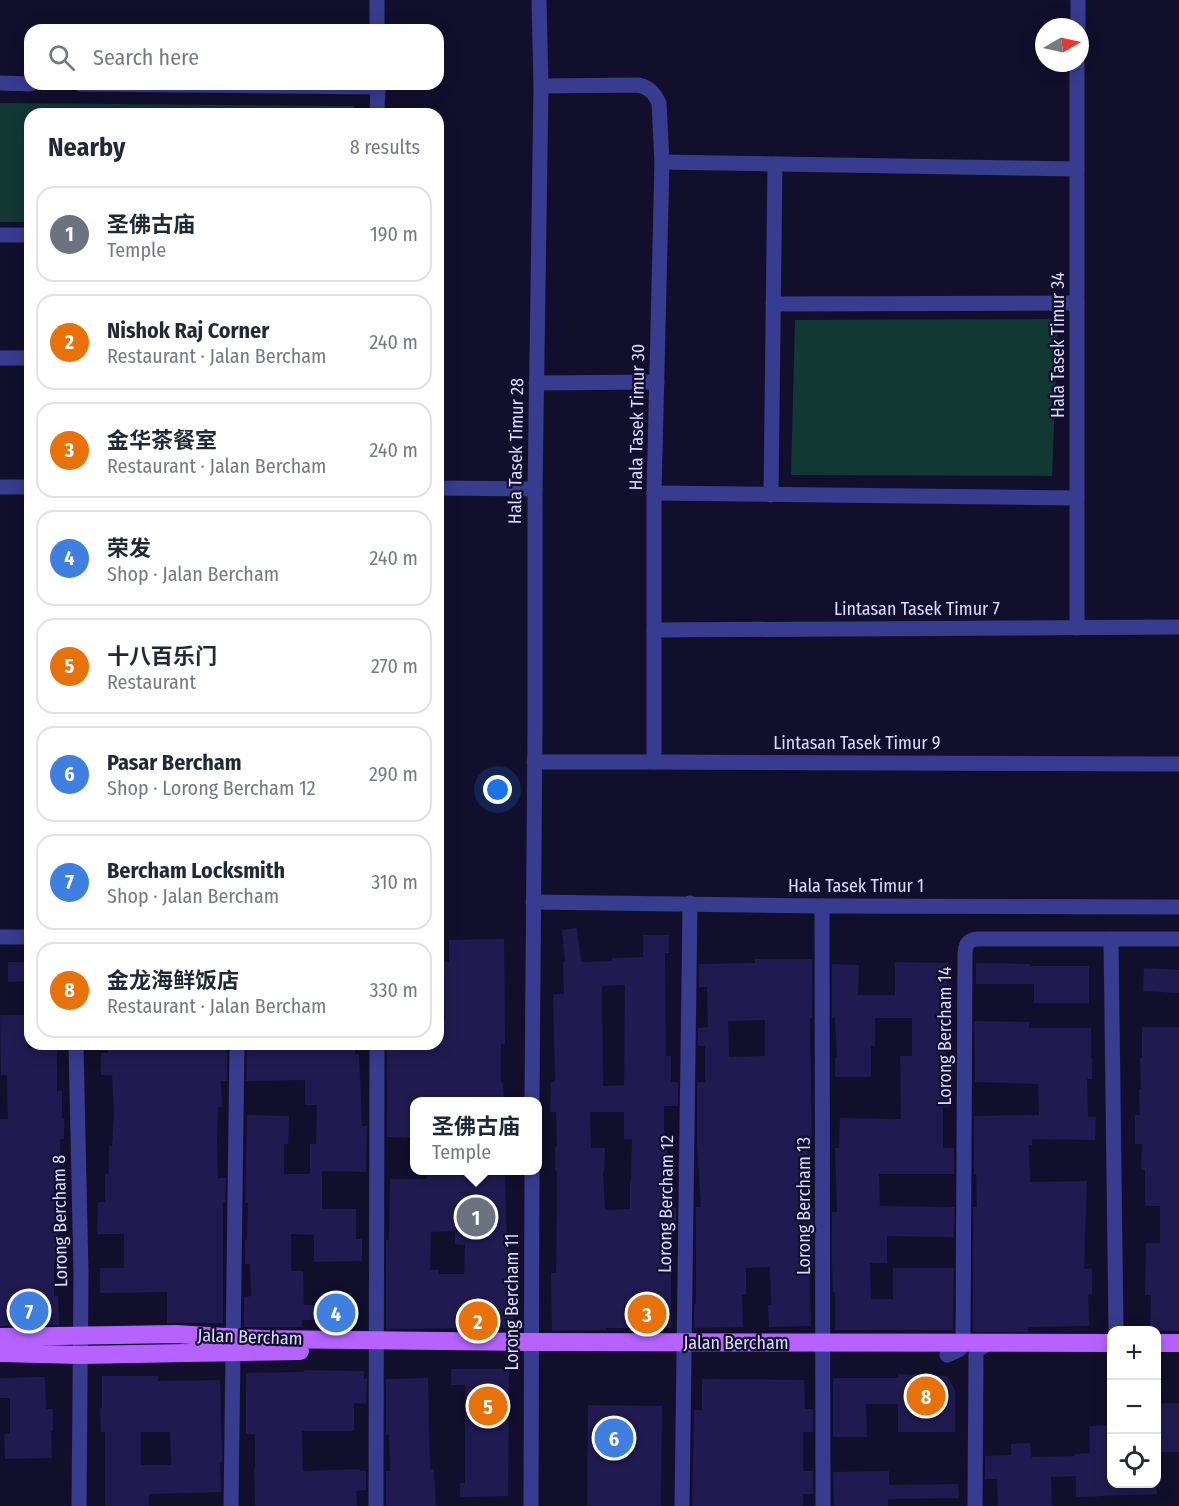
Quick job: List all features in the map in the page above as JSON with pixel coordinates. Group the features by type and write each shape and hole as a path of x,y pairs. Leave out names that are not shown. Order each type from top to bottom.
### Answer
{"main road":[{"name":"Jalan Bercham","path":"0,1337 174,1334 234,1345"},
{"name":"Jalan Bercham","path":"0,1353 80,1354 234,1345 823,1348 1107,1343"},
{"path":"1161,1343 1179,1343"},
{"name":"Jalan Bercham","path":"823,1348 947,1355 976,1347 1107,1354"},
{"path":"1161,1354 1179,1354"}],"street":[{"path":"377,0 377,24"},
{"name":"Hala Tasek Timur 28","path":"533,902 536,383 541,86 539,0"},
{"path":"1077,18 1078,0"},
{"name":"Hala Tasek Timur 34","path":"1077,72 1077,628"},
{"path":"0,83 24,84"},
{"name":"Hala Tasek Timur 30","path":"541,86 639,86 648,88 655,94 659,103 662,162 654,494 654,762"},
{"path":"377,108 378,90"},
{"path":"662,162 1077,168"},
{"path":"771,495 775,164"},
{"path":"0,235 24,235"},
{"path":"773,304 1077,303"},
{"path":"0,358 24,358"},
{"path":"536,383 657,382"},
{"path":"0,487 24,487"},
{"path":"444,488 535,489"},
{"path":"654,494 1077,498"},
{"name":"Lintasan Tasek Timur 7","path":"654,630 1179,627"},
{"name":"Lintasan Tasek Timur 9","path":"534,762 1179,764"},
{"path":"532,1097 533,902"},
{"name":"Hala Tasek Timur 1","path":"533,902 1179,907"},
{"name":"Lorong Bercham 12","path":"682,1506 690,903"},
{"name":"Lorong Bercham 13","path":"822,906 823,1506"},
{"path":"0,937 24,937"},
{"name":"Lorong Bercham 14","path":"975,1506 976,1347 965,947 972,939 1179,939"},
{"path":"1111,939 1116,1326"},
{"name":"Lorong Bercham 8","path":"76,1050 81,1272 79,1506"},
{"path":"231,1506 237,1050"},
{"path":"376,1506 377,1050"},
{"name":"Lorong Bercham 11","path":"531,1506 532,1175"}],"green space":[{"path":"0,103 354,106 354,108 24,108 24,222 0,222"},
{"path":"1058,319 1052,476 791,475 795,320"}],"building":[{"path":"577,928 581,962 643,957 643,935 669,935 669,953 665,953 666,1056 671,1056 671,1082 678,1082 678,1106 664,1106 667,1180 673,1180 673,1208 676,1208 676,1232 669,1232 671,1328 552,1331 551,1273 556,1273 557,1171 555,1171 555,1147 557,1147 556,1112 550,1112 551,1082 555,1082 553,994 564,994 563,962 565,962 562,930","holes":["625,985 624,1085 603,1086 602,986","590,1112 624,1112 624,1139 632,1139 630,1209 605,1210 603,1172 605,1148 591,1148"]},
{"path":"504,939 505,1044 501,1044 501,1083 503,1083 504,1097 410,1097 410,1138 387,1137 387,1050 444,1050 444,962 449,962 449,940"},
{"path":"755,959 812,959 812,1018 810,1018 812,1143 808,1143 810,1207 813,1208 813,1267 809,1267 811,1326 769,1327 770,1267 746,1268 746,1295 742,1295 743,1327 694,1328 696,1207 701,1207 697,1144 697,1082 705,1082 705,1046 698,1046 698,1028 708,1027 707,987 699,987 699,964 755,963","holes":["765,1020 765,1056 729,1057 728,1021"]},
{"path":"8,962 24,962 24,981 8,982"},
{"path":"895,962 948,963 947,994 950,994 951,1016 949,1016 950,1048 946,1048 950,1107 943,1107 943,1148 954,1148 954,1174 879,1174 880,1206 954,1207 954,1237 887,1236 887,1263 870,1263 871,1299 893,1299 893,1268 954,1268 953,1330 835,1330 832,1212 837,1212 835,1148 839,1148 840,1118 901,1119 900,1056 912,1056 912,1018 875,1018 875,1046 871,1046 871,1077 835,1077 835,1058 837,1058 835,1018 832,1018 832,964 859,965 858,995 895,995"},
{"path":"976,963 1089,966 1089,1003 1034,1003 1034,984 976,984"},
{"path":"1144,968 1179,970 1179,993 1143,991"},
{"path":"0,1015 24,1015 24,1050 57,1050 57,1091 62,1090 64,1139 60,1139 60,1261 54,1261 54,1296 58,1296 59,1325 0,1326 0,1119 8,1119 7,1075 1,1075"},
{"path":"974,1021 1029,1022 1029,1028 1091,1028 1092,1079 1087,1079 1088,1117 1096,1117 1095,1140 1032,1139 1032,1145 1029,1145 1030,1182 1087,1181 1084,1269 1092,1268 1092,1294 1088,1294 1089,1326 1028,1327 1028,1332 973,1332 973,1207 977,1207 976,1174 974,1174 974,1116 1039,1115 1038,1084 975,1082"},
{"path":"1142,1027 1179,1027 1179,1331 1161,1330 1161,1326 1150,1326 1151,1295 1145,1295 1146,1243 1160,1243 1160,1206 1145,1206 1145,1170 1141,1169 1142,1144 1135,1144 1135,1115 1140,1115 1140,1058 1142,1058"},
{"path":"108,1050 227,1050 227,1081 221,1081 222,1107 218,1107 217,1140 218,1178 226,1178 225,1202 223,1202 223,1323 167,1323 167,1292 100,1293 100,1268 124,1268 124,1234 97,1234 98,1202 105,1202 105,1174 109,1174 109,1146 112,1146 114,1114 112,1075 101,1075 101,1053 108,1053"},
{"path":"247,1050 355,1050 355,1054 359,1054 362,1126 367,1126 366,1172 322,1171 322,1209 356,1209 356,1239 362,1239 362,1261 314,1262 314,1235 291,1234 291,1271 303,1271 304,1305 358,1304 358,1321 302,1320 302,1327 244,1327 244,1297 251,1296 250,1264 245,1264 248,1203 245,1203 247,1115 289,1116 288,1144 284,1144 284,1174 310,1174 310,1144 316,1144 317,1105 305,1105 305,1080 246,1081"},
{"path":"427,1175 505,1175 507,1246 509,1246 509,1274 512,1274 514,1328 386,1329 386,1240 389,1240 390,1179 427,1179","holes":["455,1231 455,1244 465,1245 464,1274 439,1274 439,1270 430,1270 431,1232"]},
{"path":"451,1369 509,1369 508,1496 460,1497 460,1483 465,1483 465,1385 451,1385"},
{"path":"304,1370 364,1371 364,1379 367,1379 366,1404 354,1403 354,1431 302,1431 303,1471 360,1469 360,1471 366,1471 366,1490 356,1491 357,1506 255,1506 255,1434 246,1434 246,1373 304,1372"},
{"path":"898,1374 947,1376 955,1390 955,1432 898,1432 898,1404 866,1404 867,1437 833,1437 833,1378 898,1378"},
{"path":"102,1376 158,1376 158,1381 220,1380 221,1492 149,1494 149,1506 105,1506 105,1432 101,1432 100,1408 102,1408","holes":["141,1432 170,1432 171,1465 141,1465"]},
{"path":"45,1377 46,1409 53,1409 52,1458 5,1459 4,1434 10,1434 10,1398 0,1398 0,1378"},
{"path":"428,1378 430,1469 434,1469 436,1506 386,1506 386,1471 390,1471 389,1435 386,1435 386,1379"},
{"path":"702,1379 804,1380 805,1409 813,1409 813,1432 803,1432 803,1471 813,1471 813,1494 803,1494 803,1506 692,1506 694,1410 702,1410"},
{"path":"1161,1403 1179,1403 1179,1452 1161,1452"},
{"path":"588,1405 662,1406 661,1506 587,1506"},
{"path":"1107,1425 1107,1488 1156,1488 1157,1494 1076,1497 1076,1476 1051,1477 1052,1506 998,1506 997,1479 985,1479 985,1456 1011,1455 1011,1444 1030,1443 1031,1457 1075,1456 1075,1454 1090,1453 1089,1426"},
{"path":"889,1471 889,1485 958,1484 959,1498 888,1499 888,1506 834,1506 833,1472"}],"place":[{"name":"圣佛古庙","path":"476,1217"},
{"name":"Bercham Locksmith","path":"29,1311"},
{"name":"荣发","path":"336,1313"},
{"name":"金华茶餐室","path":"647,1314"},
{"name":"Nishok Raj Corner","path":"478,1321"},
{"name":"金龙海鲜饭店","path":"926,1396"},
{"name":"十八百乐门","path":"488,1406"},
{"name":"Pasar Bercham","path":"614,1438"}]}
